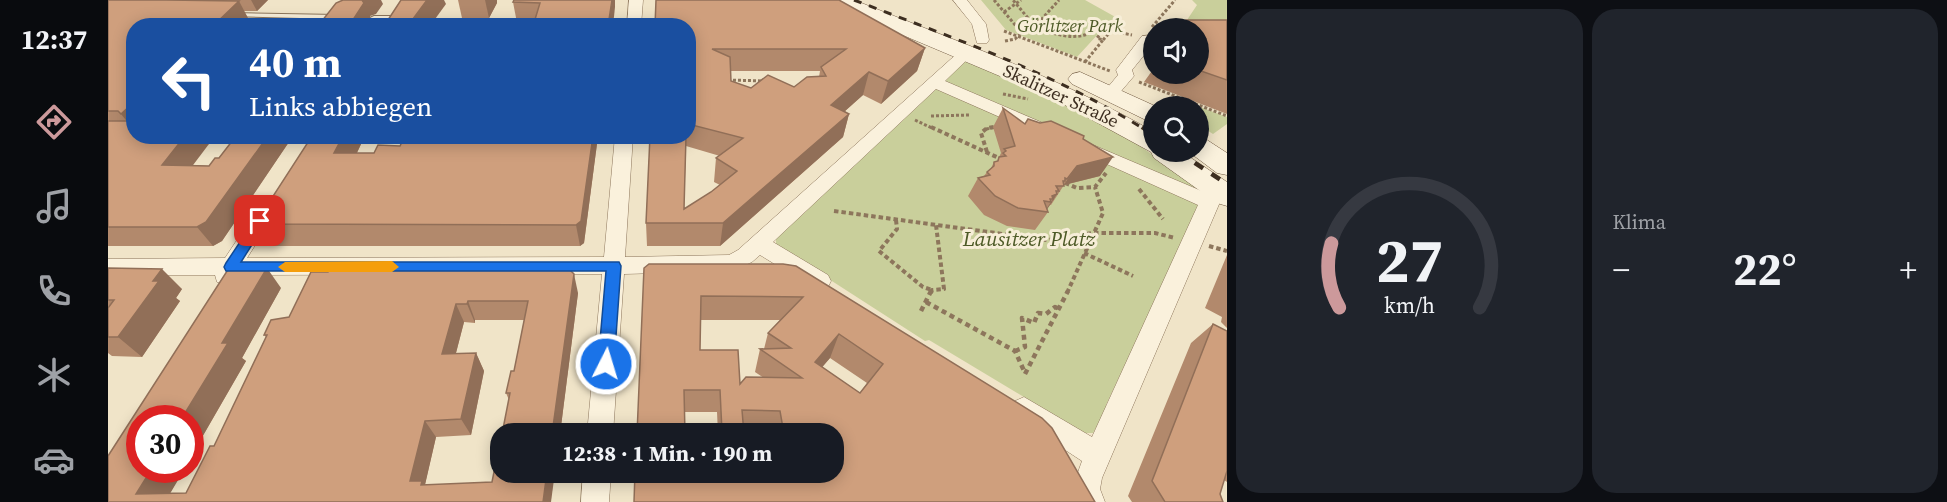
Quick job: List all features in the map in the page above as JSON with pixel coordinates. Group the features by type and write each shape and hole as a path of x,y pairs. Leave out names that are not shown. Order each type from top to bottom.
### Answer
{"main road":[{"name":"Skalitzer Straße","path":"836,0 1112,93 1143,110"},
{"name":"Skalitzer Straße","path":"881,0 974,46 1143,138"},
{"path":"1190,162 1218,173"}],"street":[{"path":"635,18 636,0"},
{"path":"108,267 614,266 732,263 745,256 974,46 979,24 960,0"},
{"path":"385,18 398,4"},
{"path":"1112,93 1126,76 1124,70 1143,39"},
{"path":"934,82 1218,173 1194,242 1088,478 1086,489 1091,502"},
{"path":"601,423 623,144"},
{"path":"215,291 280,190"},
{"path":"759,243 837,292"},
{"path":"1004,396 1098,456"},
{"path":"595,502 596,483"}],"lane":[{"path":"224,15 346,17"}],"path":[{"path":"994,0 1022,33"},
{"path":"1013,0 1031,24 1061,36 1079,38 1088,36 1097,29 1103,31 1097,38 1103,40"},
{"path":"1004,12 1021,0"},
{"path":"1005,41 1015,39 1031,24 1040,21 1059,0"},
{"path":"1159,18 1175,0"},
{"path":"1087,60 1112,30 1125,35 1143,37"},
{"path":"724,80 773,81"},
{"path":"994,93 1034,101"},
{"path":"900,113 1004,161"},
{"path":"987,153 981,133 987,128 1007,126"},
{"path":"1065,183 1077,188 1095,187 1111,166"},
{"path":"926,302 1015,351 1025,374 1060,309 1103,213 1095,187"},
{"path":"1138,188 1163,219"},
{"path":"834,211 1047,240 1093,232 1155,233 1194,242"},
{"path":"896,220 897,229 879,251 923,287 932,290 944,289 936,225"},
{"path":"1084,253 1133,276"},
{"path":"921,311 932,290"},
{"path":"1015,351 1025,347 1022,318 1034,323 1038,313 1046,314 1054,307 1060,309"}],"green space":[{"name":"Görlitzer Park","path":"981,0 1085,0 1119,19 1111,20 1077,57 1006,30"},
{"path":"1192,0 1227,0 1227,22 1209,22 1209,18 1188,18 1197,5"},
{"name":"Lausitzer Platz","path":"966,61 1043,92 1128,137 1143,148 1143,162 1162,162 1198,188 1201,204 1106,405 1108,407 1093,433 1084,433 929,340 925,341 776,245 776,238"},
{"path":"1209,110 1227,117 1227,124 1213,134 1209,131"}],"building":[{"path":"108,0 239,1 221,18 126,18 126,109 121,114 118,111 108,111"},
{"path":"343,0 362,0 364,3 354,18 324,18 336,3"},
{"path":"401,0 427,0 414,18 389,18"},
{"path":"514,0 612,0 609,18 535,18 540,3 513,2"},
{"path":"656,0 839,0 925,48 888,81 869,72 831,105 849,114 723,223 646,223 650,144 686,144 684,209 711,192 737,171 716,158 743,138 696,126 696,18 655,18","holes":["712,49 846,49 821,67 826,76 807,77 794,87 768,75 751,88 731,81 730,57"]},
{"path":"1209,20 1227,20 1227,80 1209,74"},
{"path":"1003,108 1025,124 1028,119 1040,123 1051,121 1084,136 1083,139 1113,157 1077,166 1063,181 1064,186 1056,186 1059,191 1052,196 1051,202 1044,201 1048,212 1018,208 995,196 978,178 990,175 987,172 994,166 994,162 998,161 999,157 1006,156 1003,153 1006,151 1004,149 1015,146"},
{"path":"108,121 126,121 126,144 179,144 162,165 209,166 230,144 262,144 206,222 197,227 108,227"},
{"path":"307,144 339,144 334,153 374,153 378,145 400,146 401,144 592,144 581,221 576,225 255,224"},
{"path":"649,264 783,264 796,266 1042,418 1052,428 1095,502 634,502 635,483 844,483 844,423 782,423 780,411 742,410 743,423 722,423 720,390 684,390 685,423 637,423 644,268","holes":["701,296 803,297 768,333 791,348 760,349 802,378 746,377 740,384 738,350 700,350","839,334 883,364 860,393 815,362"]},
{"path":"108,268 162,269 153,281 159,281 118,337 108,337 108,308 114,300 108,300"},
{"path":"229,268 267,268 222,343 228,343 190,405 141,405"},
{"path":"329,268 569,269 574,274 554,423 504,423 510,393 506,393 511,371 514,371 528,301 468,301 467,304 456,304 442,354 476,353 461,419 425,421 410,481 422,481 421,485 490,482 546,483 543,502 108,502 108,456 126,428 126,483 143,483 136,494 186,493 191,483 204,483 204,458 210,446 214,446 267,335 264,335 271,320 289,317 311,272 328,272"},
{"path":"1213,324 1227,331 1227,471 1220,494 1223,502 1165,502 1152,481"}],"railway":[{"path":"854,0 1039,74 1110,109 1143,128"},
{"path":"1193,162 1227,184"}],"slow traffic":[{"path":"285,267 392,267"}],"route":[{"path":"260,221 231,267 614,266 606,364"}]}
